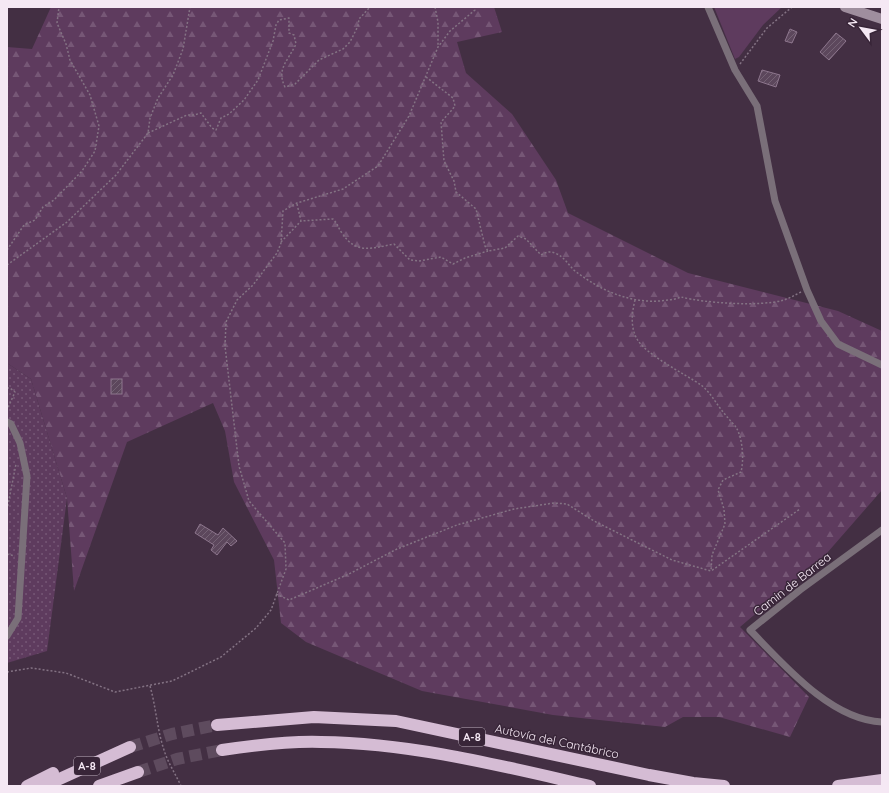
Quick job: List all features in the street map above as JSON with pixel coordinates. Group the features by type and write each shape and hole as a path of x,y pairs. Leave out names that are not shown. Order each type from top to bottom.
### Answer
{"highway":[{"name":"Autovía del Cantábrico","path":"217,725 314,718 396,721 649,775 693,783 724,786"},
{"name":"A-8","path":"222,750 268,744 321,742 379,746 476,760 590,786"},
{"name":"A-8","path":"44,786 130,747"},
{"path":"27,786 88,758 113,755"},
{"name":"A-8","path":"99,786 138,772 108,786"},
{"path":"838,786 882,780"}],"street":[{"path":"708,7 735,70 757,106 775,201 806,290 821,321 838,344 875,363 882,365"},
{"path":"845,7 882,19"},
{"path":"7,422 10,424 20,443 27,476 18,618 7,636"},
{"name":"Camin de Barrea","path":"882,530 800,590 750,630 784,665 822,698 845,712 873,722 882,722"}],"path":[{"path":"7,250 24,225 35,220 43,207 54,200 82,171 95,151 100,126 90,95 70,60 66,44 57,23 59,7"},
{"path":"148,133 150,118 158,98 173,75 183,49 190,7"},
{"path":"7,265 67,222 116,175 148,133 187,115 194,115 202,112 212,128 216,130 221,118 229,114 244,100 258,80 273,41 276,25 279,20 290,18 289,33 294,35 296,44 281,71 280,78 285,87 290,87 314,67 319,60 343,49 350,42 358,26 359,18 370,7"},
{"path":"435,7 438,22 438,47"},
{"path":"7,672 31,668 66,673 115,692 172,681 221,657 256,628 271,610 286,569 285,543 248,501 239,466 225,346 226,322 237,300 257,280 277,253 281,243 282,211 297,203 343,189 378,166 409,116 438,47 450,32 475,10 475,7"},
{"path":"735,70 766,28 792,7"},
{"path":"426,77 453,98 455,106 441,122 444,161 454,181 456,192 476,209 485,246 488,251"},
{"path":"297,203 301,221"},
{"path":"281,243 301,221 333,219 338,224 342,233 356,247 374,250 394,244 410,260 419,261 441,257 453,264 465,258 488,251 505,248 518,236 526,239 541,255 546,252 554,252 566,259 573,269 592,283 615,295 646,302 676,299 680,297 699,301 755,303 783,300 806,290"},
{"path":"635,299 632,322 637,340 679,372 700,385 710,394 736,427 739,436 743,457 741,472 723,480 718,490 724,509 725,524 712,555 711,571"},
{"path":"7,388 10,388 14,392 7,410"},
{"path":"7,510 20,443"},
{"path":"276,594 289,600 349,574 397,549 457,525 514,510 554,503 567,504 594,521 672,560 711,571"},
{"path":"711,571 800,509"},
{"path":"150,686 156,706 163,748 169,766 180,786"}],"green space":[{"path":"51,7 494,7 502,32 457,42 466,73 512,114 556,180 568,213 688,273 838,311 882,331 882,490 827,553 740,627 809,697 790,737 719,717 683,717 665,727 553,715 422,691 306,642 281,623 274,560 234,482 225,431 213,403 127,442 74,591 67,498 31,379 7,363 7,47 32,49"},
{"path":"714,7 782,7 763,25 739,57 735,59"},
{"path":"7,363 31,379 67,498 47,651 7,663"}],"building":[{"path":"790,29 797,32 792,43 785,41"},
{"path":"836,33 846,41 829,60 820,52"},
{"path":"762,70 780,75 776,87 758,81"},
{"path":"111,379 122,379 122,394 111,394"},
{"path":"200,524 218,535 223,528 237,541 231,546 227,542 217,555 211,550 214,545 195,533"}],"tunnel":[{"path":"130,747 172,734 217,725"},
{"path":"138,772 177,759 222,750"}]}
